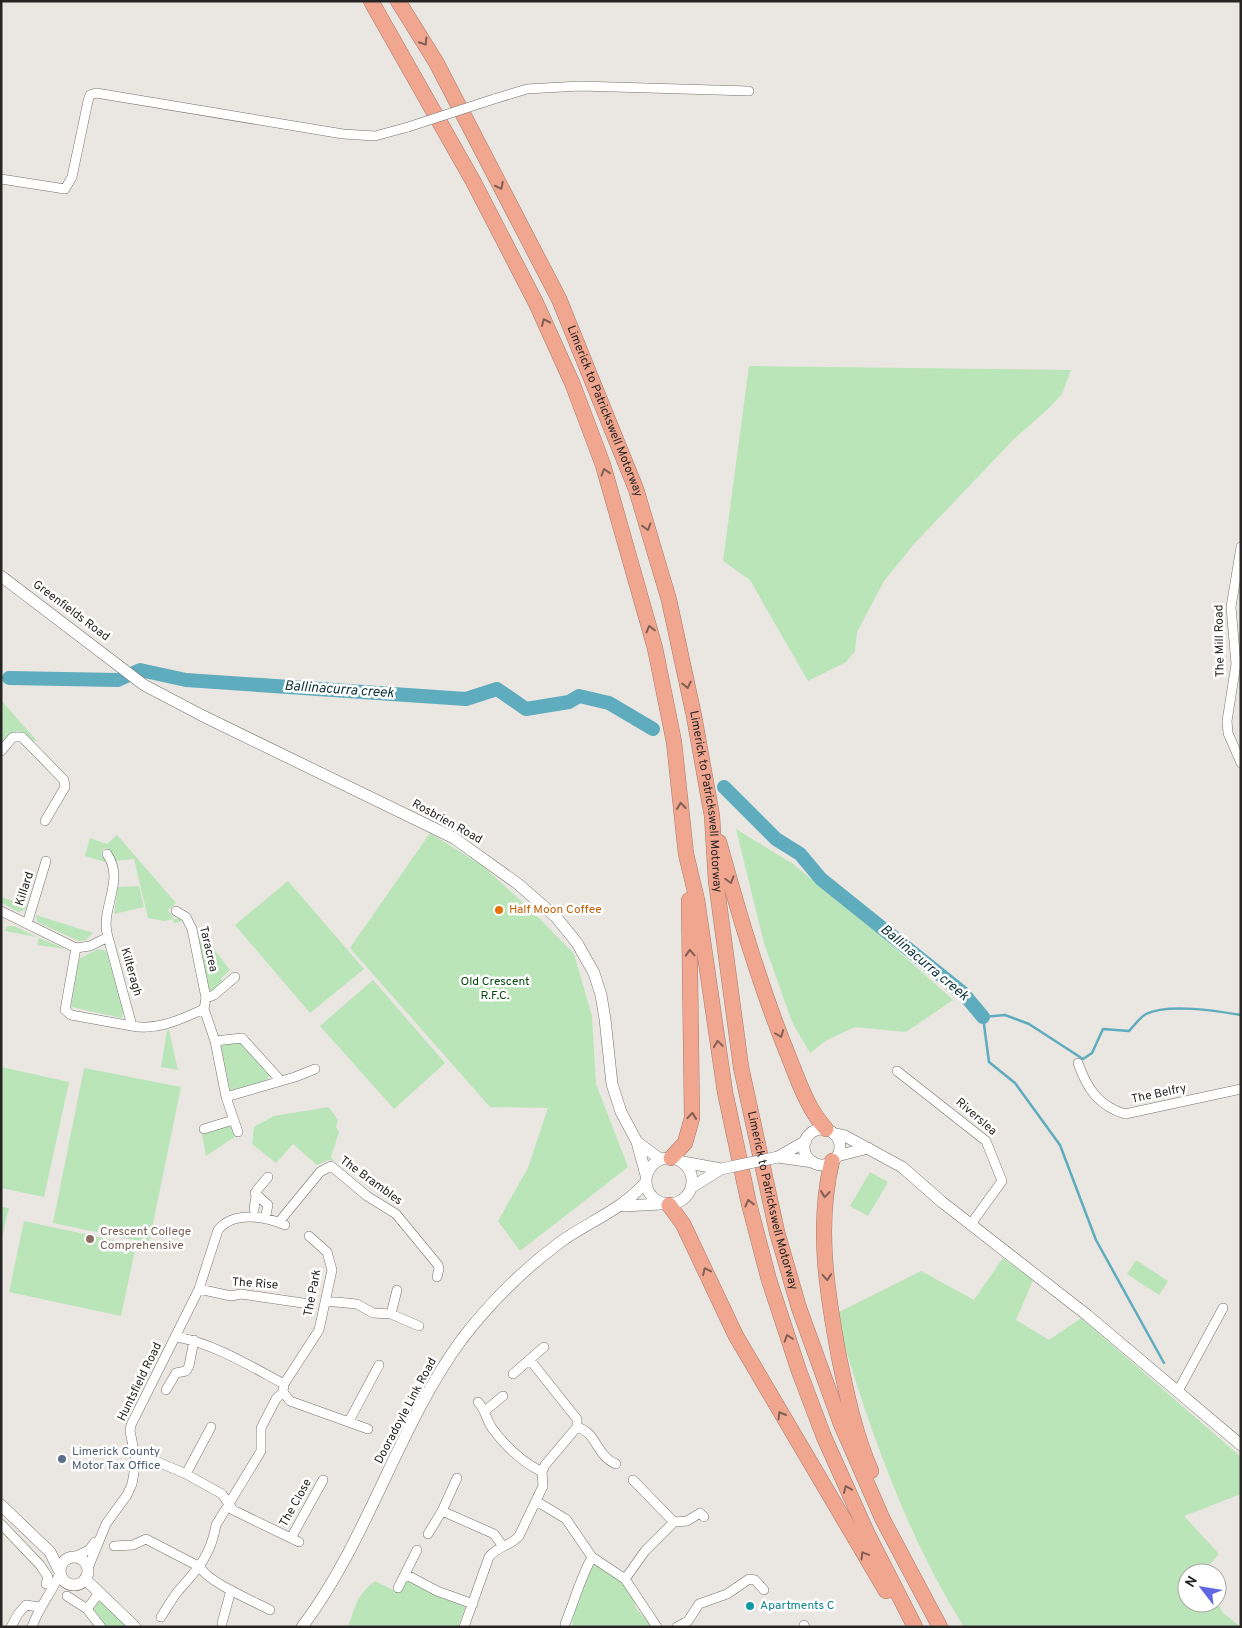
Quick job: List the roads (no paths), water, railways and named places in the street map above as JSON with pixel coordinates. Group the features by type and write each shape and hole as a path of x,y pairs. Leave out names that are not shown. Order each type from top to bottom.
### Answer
{"highway":[{"name":"Limerick to Patrickswell Motorway","path":"371,1 473,181 536,303 589,425 625,535 655,648 674,742 686,854 697,900 725,1092 749,1204 769,1280 799,1371 824,1437 868,1535 916,1627"},
{"name":"Limerick to Patrickswell Motorway","path":"398,1 436,62 559,299 636,489 669,600 694,716 712,816 717,891 740,1067 779,1241 799,1308 841,1424 883,1520 940,1627"},
{"path":"712,816 749,949 780,1034 809,1106 830,1132"},
{"path":"671,1160 685,1143 692,1118 692,1013 686,854"},
{"path":"834,1159 824,1208 829,1301 850,1411 869,1466 945,1627"},
{"path":"665,1204 683,1224 736,1336 907,1627"}],"street":[{"path":"1,180 60,190 65,189 72,177 88,100 90,95 96,93 344,134 375,136 527,89 580,86 749,91"},
{"name":"The Mill Road","path":"1241,547 1231,607 1236,664 1227,721 1228,733 1241,762"},
{"name":"Greenfields Road","path":"1,576 124,669"},
{"name":"Rosbrien Road","path":"124,669 135,678 195,712 454,838 490,863 550,911 577,943 594,974 601,994 612,1084 621,1112 637,1142 646,1179"},
{"path":"1,751 13,737 22,737 64,780 65,787 45,821"},
{"path":"107,854 113,862 114,876 114,890 107,919 108,937"},
{"name":"Killard","path":"27,924 46,861"},
{"name":"Taracrea","path":"176,910 186,917 192,929 206,998 204,1009 215,1041 226,1097 238,1132"},
{"path":"2,914 76,948 65,1010 71,1015 143,1028 163,1025 204,1009"},
{"name":"Kilteragh","path":"76,948 90,946 108,937 132,1026"},
{"name":"Taracrea","path":"206,998 214,995 235,977"},
{"path":"215,1041 242,1038 280,1080"},
{"name":"The Belfry","path":"1078,1063 1086,1083 1094,1096 1113,1111 1125,1114 1241,1089"},
{"path":"226,1097 315,1069"},
{"name":"Riverslea","path":"898,1071 960,1119 991,1148 1002,1181 971,1224"},
{"path":"204,1129 234,1120"},
{"path":"721,1169 671,1160 654,1163 646,1179 650,1196 665,1204 684,1200 692,1187 721,1169 778,1156 806,1141 812,1132 830,1132 845,1136 868,1148 902,1167 1052,1287 1241,1445"},
{"path":"830,1132 840,1144 834,1159"},
{"path":"806,1141 806,1152 813,1162"},
{"name":"Rosbrien Road","path":"637,1142 671,1160"},
{"path":"778,1156 822,1164 868,1148"},
{"path":"671,1160 691,1173 692,1187"},
{"name":"The Brambles","path":"282,1223 320,1172 332,1166 367,1196 396,1214 438,1265 438,1277"},
{"path":"254,1209 255,1193 268,1177"},
{"name":"Dooradoyle Link Road","path":"302,1627 329,1588 428,1394 452,1356 487,1309 526,1271 559,1243 623,1206 646,1179"},
{"path":"255,1193 268,1205 265,1219"},
{"name":"Dooradoyle Link Road","path":"623,1206 665,1204"},
{"name":"Huntsfield Road","path":"73,1557 89,1550 130,1490 136,1461 130,1431 131,1425 161,1368 169,1348 177,1337 199,1289 211,1255 213,1241 221,1226 244,1217 282,1223"},
{"name":"The Park","path":"161,1617 178,1591 200,1568 214,1538 216,1525 261,1451 262,1428 276,1399 319,1330 332,1270 327,1252 309,1236"},
{"name":"The Rise","path":"199,1289 231,1296 241,1294 309,1304"},
{"path":"391,1314 397,1290"},
{"path":"325,1301 357,1304 373,1313 391,1314 419,1326"},
{"path":"1178,1391 1223,1308"},
{"path":"177,1337 194,1340 284,1388 290,1401 368,1429"},
{"path":"166,1390 176,1373 186,1371 189,1366 194,1340"},
{"path":"513,1374 544,1347"},
{"path":"464,1627 489,1557 502,1545 516,1540 519,1536 544,1482 542,1472 552,1454 577,1427 577,1419 530,1360"},
{"path":"349,1421 379,1366"},
{"path":"486,1410 504,1396"},
{"path":"478,1402 486,1410 492,1428 517,1456 542,1472"},
{"path":"186,1474 211,1427"},
{"path":"577,1427 589,1432 603,1457 616,1464"},
{"path":"136,1461 151,1459 186,1474 222,1494 230,1503"},
{"path":"428,1534 442,1511 457,1478"},
{"name":"The Close","path":"230,1503 233,1510 295,1540 323,1480"},
{"path":"633,1480 674,1522"},
{"path":"536,1501 566,1519 592,1557 625,1579 657,1627"},
{"path":"1,1505 50,1552 62,1575 75,1585 87,1574"},
{"path":"442,1511 494,1534 502,1545"},
{"path":"625,1579 645,1551 674,1522 688,1521 700,1512 704,1517"},
{"path":"1,1524 40,1564 48,1577 49,1586"},
{"path":"114,1546 133,1545 146,1539 200,1568 203,1574 270,1610"},
{"name":"Huntsfield Road","path":"87,1574 97,1540"},
{"path":"398,1588 417,1550"},
{"path":"50,1552 83,1560 87,1574 99,1593 135,1627"},
{"path":"40,1564 50,1552"},
{"path":"32,1627 49,1586 62,1575 62,1562 73,1557"},
{"path":"565,1624 576,1598 580,1581 592,1557"},
{"path":"405,1574 437,1591 473,1604"},
{"path":"677,1627 688,1621 699,1604 727,1594 749,1579 755,1580 764,1590"},
{"path":"222,1623 231,1590"},
{"path":"87,1609 99,1593"},
{"path":"67,1596 87,1609 101,1627"},
{"path":"11,1627 18,1614 26,1605 39,1607"}],"waterway":[{"name":"Ballinacurra creek","path":"9,678 118,680 140,670 186,680 466,699 497,689 526,709 569,702 579,696 609,703 653,729"},
{"name":"Ballinacurra creek","path":"724,787 776,839 800,854 821,879 963,993 983,1017"},
{"name":"Ballinacurra creek","path":"1164,1363 1096,1240 1060,1145 1015,1083 989,1062 983,1017 1005,1015 1029,1024 1083,1059 1092,1053 1103,1029 1129,1031 1144,1015 1155,1011 1179,1008 1241,1015"}],"place":[{"name":"Half Moon Coffee","path":"499,910"},
{"name":"Crescent College Comprehensive","path":"90,1239"},
{"name":"Limerick County Motor Tax Office","path":"62,1459"},
{"name":"Apartments C","path":"750,1606"}],"park label":[{"name":"Old Crescent R.F.C.","path":"495,989"}]}
